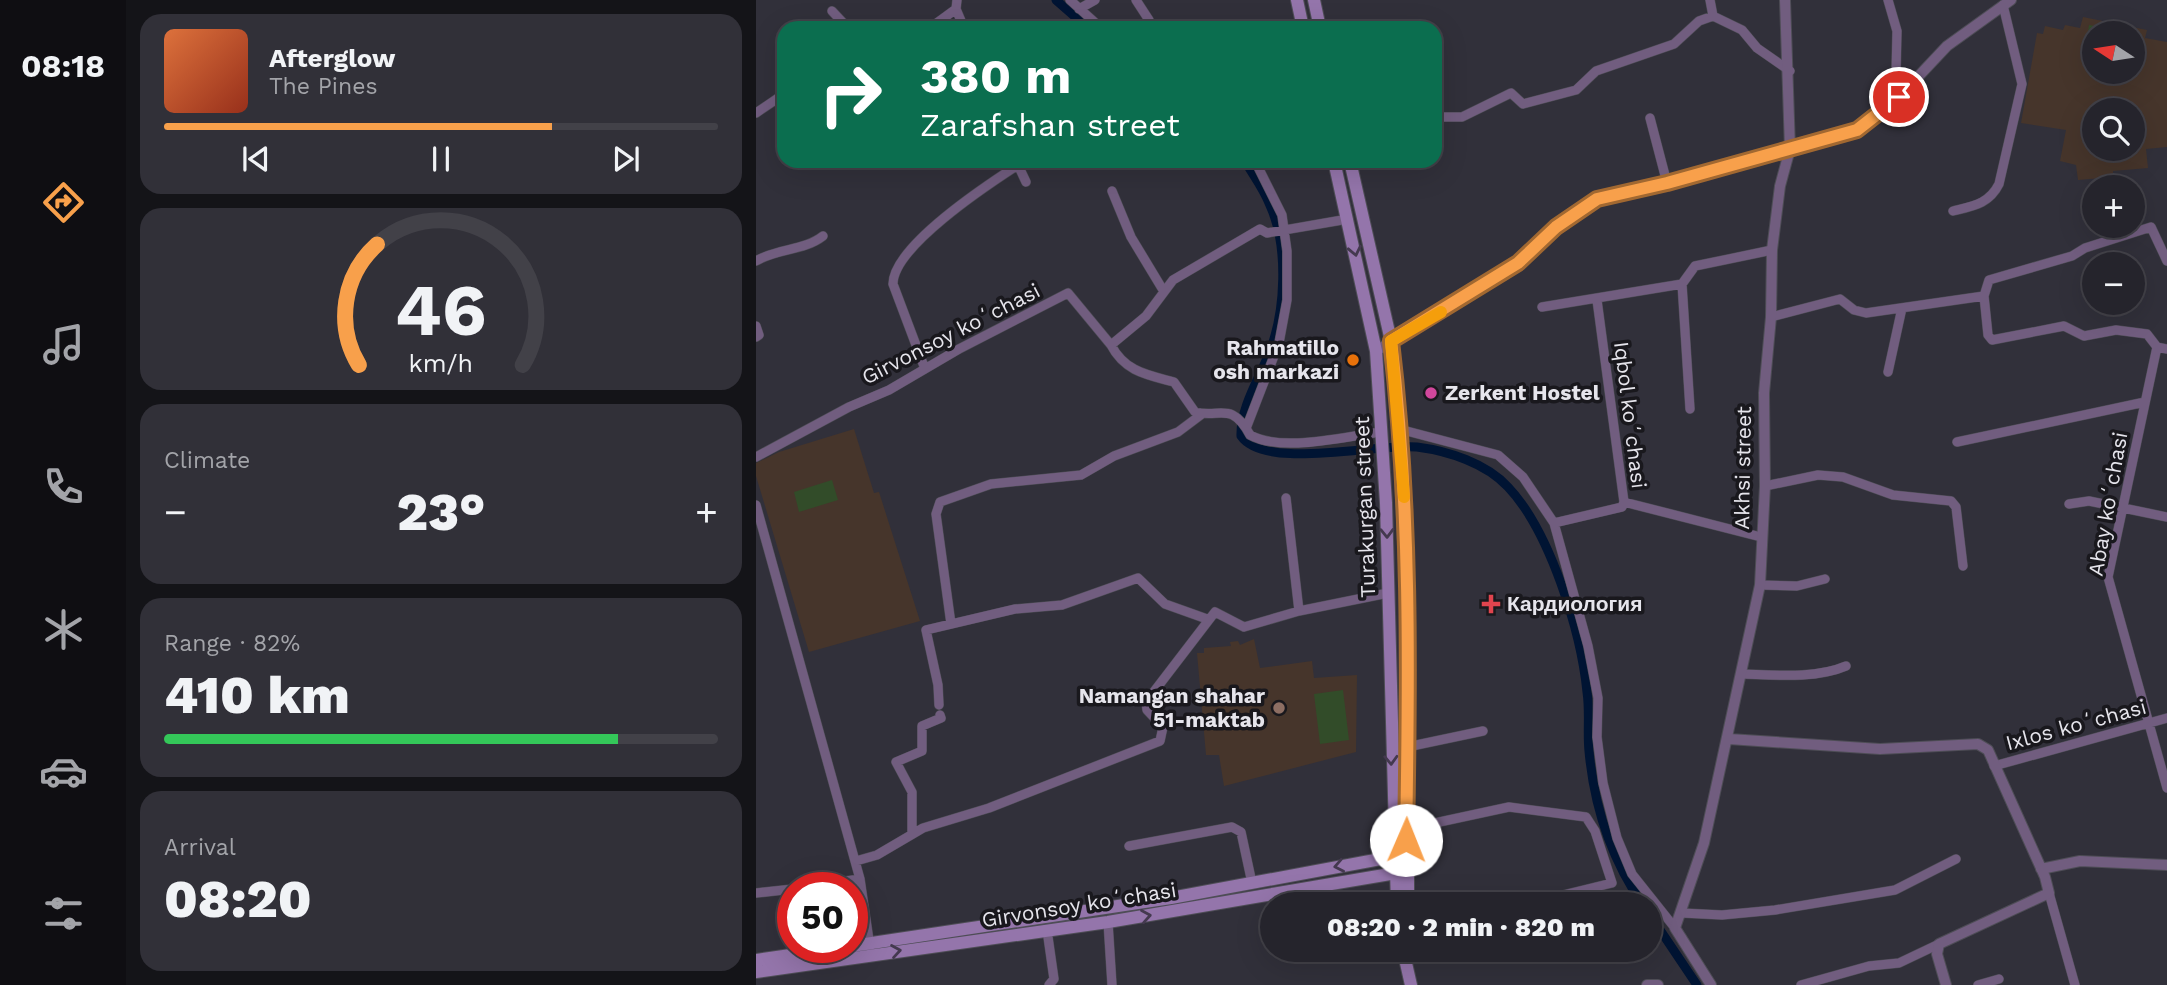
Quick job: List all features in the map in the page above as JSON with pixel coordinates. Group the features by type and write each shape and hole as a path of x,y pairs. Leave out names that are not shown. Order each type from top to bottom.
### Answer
{"main road":[{"path":"1297,0 1302,21"},
{"path":"1314,0 1318,21"},
{"name":"Turakurgan street","path":"1336,168 1376,351 1384,464 1400,855"},
{"name":"Turakurgan street","path":"1352,168 1391,341 1402,465 1408,631 1407,829 1400,855"},
{"path":"1400,855 1405,892"},
{"name":"Girvonsoy koʻchasi","path":"756,972 870,949 1400,855"},
{"path":"1399,892 1401,872"},
{"name":"Girvonsoy koʻchasi","path":"870,949 1108,922 1401,872"},
{"path":"756,960 777,957"},
{"path":"1406,962 1413,985"},
{"path":"1412,962 1413,985"}],"street":[{"path":"1070,0 1093,21"},
{"path":"1079,9 1095,0"},
{"path":"1136,0 1149,20"},
{"path":"1710,0 1713,16"},
{"name":"Akhsi street","path":"1675,928 1704,843 1743,674 1760,585 1765,486 1764,393 1771,317 1772,250 1780,186 1790,149 1790,71 1785,0"},
{"path":"1888,0 1897,31 1896,73 1899,97"},
{"path":"1376,351 1518,263 1584,205 1597,199 1667,183 1857,130 1899,97 1947,46 1993,14 2003,2"},
{"path":"1953,211 1984,203 1993,196 2000,184 2022,84 2003,2"},
{"path":"938,21 956,4 962,21"},
{"path":"832,11 841,21"},
{"path":"1442,117 1462,117 1511,93 1522,104 1576,90 1604,67 1674,44 1699,22 1713,16 1742,30 1757,48 1790,71"},
{"path":"756,113 777,99"},
{"path":"1650,118 1667,183"},
{"path":"925,369 893,284 894,270 917,242 1010,168"},
{"path":"1019,168 1026,182"},
{"path":"1247,426 1274,358 1287,300 1279,208 1259,168"},
{"path":"1112,191 1131,237 1163,290"},
{"path":"1202,414 1195,412 1174,382 1151,378 1126,365 1111,345 1146,316 1163,290 1191,267 1260,229 1267,233 1348,219"},
{"path":"2167,261 2151,227 2085,248 2072,256 1989,280 1984,296 1988,335 1992,340 2064,326 2084,336 2116,330 2147,334 2157,347 2167,349"},
{"path":"756,261 777,251 811,244 823,236"},
{"path":"1690,410 1682,284 1695,266 1772,250"},
{"path":"1542,307 1682,284"},
{"name":"Girvonsoy koʻchasi","path":"756,457 1068,293 1111,345"},
{"path":"1771,317 1840,299 1860,313 1984,296"},
{"name":"Iqbol koʻchasi","path":"1554,523 1606,513 1622,507 1623,502 1597,300"},
{"path":"1888,372 1902,308"},
{"path":"756,326 760,335 756,337"},
{"name":"Abay koʻchasi","path":"2157,347 2108,577 2167,788"},
{"path":"1957,442 2145,402"},
{"path":"951,624 936,514 940,502 991,484 1081,475 1114,456 1178,432 1202,414 1217,411 1236,417 1247,426 1250,435 1272,443 1382,432"},
{"path":"1399,430 1498,455 1523,477 1554,523 1588,646 1598,698 1597,737 1603,783 1617,838 1632,874 1675,928 1711,985"},
{"path":"1765,486 1818,475 1843,477 1893,495 1951,501 1956,507 1963,566"},
{"path":"1286,498 1299,611"},
{"path":"2069,504 2089,501 2124,506 2167,517"},
{"path":"1623,502 1761,537"},
{"path":"756,505 858,872"},
{"path":"912,834 912,792 896,762 922,751 922,726 941,718 938,685 925,631 1015,609 1078,601 1138,578 1165,604 1207,619"},
{"path":"1760,585 1797,586 1825,579"},
{"path":"856,861 877,855 912,834 1024,795 1160,741 1163,727 1147,710 1146,702 1207,619 1218,612 1244,627 1299,611 1388,593"},
{"path":"1743,674 1790,674 1836,670 1846,666"},
{"name":"Ixlos koʻchasi","path":"1994,766 2167,718"},
{"path":"1407,747 1483,731"},
{"path":"1729,738 1880,749 1978,744 1988,750 2041,869 2075,985"},
{"path":"1407,829 1509,807 1586,817 1595,831 1612,882 1573,892"},
{"path":"1129,846 1232,827 1241,832 1252,883"},
{"path":"1682,913 1722,915 1776,910 1895,890 1956,859"},
{"path":"2041,869 2080,861 2167,866"},
{"path":"756,893 777,891"},
{"path":"1801,985 1869,966 1899,963 2049,893"},
{"path":"1108,922 1112,985"},
{"path":"1047,930 1054,979 1049,985"},
{"path":"868,935 870,949"},
{"path":"1939,944 1937,954 1946,985"},
{"path":"1978,985 2000,979"},
{"path":"1647,985 1658,985"}],"shaded area":[{"path":"2083,17 2103,21 2082,21 2082,84 2146,84 2146,38 2167,42 2167,147 2146,149 2148,168 2113,171 2113,175 2082,175 2082,180 2078,180 2076,165 2060,161 2066,130 2021,123 2037,33 2043,34 2045,26 2063,30 2065,25 2080,28"},
{"path":"854,429 874,493 879,492 920,621 809,652 756,476 756,463 779,452"},
{"name":"Namangan shahar 51-maktab","path":"1254,639 1260,668 1312,661 1314,678 1357,675 1356,752 1224,786 1219,755 1206,755 1197,653 1204,653 1204,648 1231,646 1230,642 1238,641 1240,645"}],"green space":[{"path":"832,480 838,500 799,512 794,492"},
{"path":"1343,690 1349,740 1320,744 1314,694"}],"waterway":[{"path":"1056,0 1080,21"},
{"path":"1249,168 1264,192 1275,220 1280,239 1283,279 1282,300 1274,339 1246,405 1241,436 1254,446 1273,452 1297,454 1399,447 1429,449 1478,465 1508,487 1523,506 1550,555 1570,612 1584,668 1588,699 1589,751 1595,792 1606,832 1635,892"},
{"path":"1662,933 1697,985"}],"slow traffic":[{"path":"1404,497 1391,341 1441,312"}],"place":[{"name":"Rahmatillo osh markazi","path":"1353,360"},
{"name":"Zerkent Hostel","path":"1431,393"},
{"name":"Кардиология","path":"1491,604"},
{"name":"Namangan shahar 51-maktab","path":"1279,708"}],"route":[{"path":"1406,840 1407,593 1403,480 1391,341 1430,320 1473,289 1503,274 1584,205 1597,199 1667,183 1857,130 1899,97"}]}
